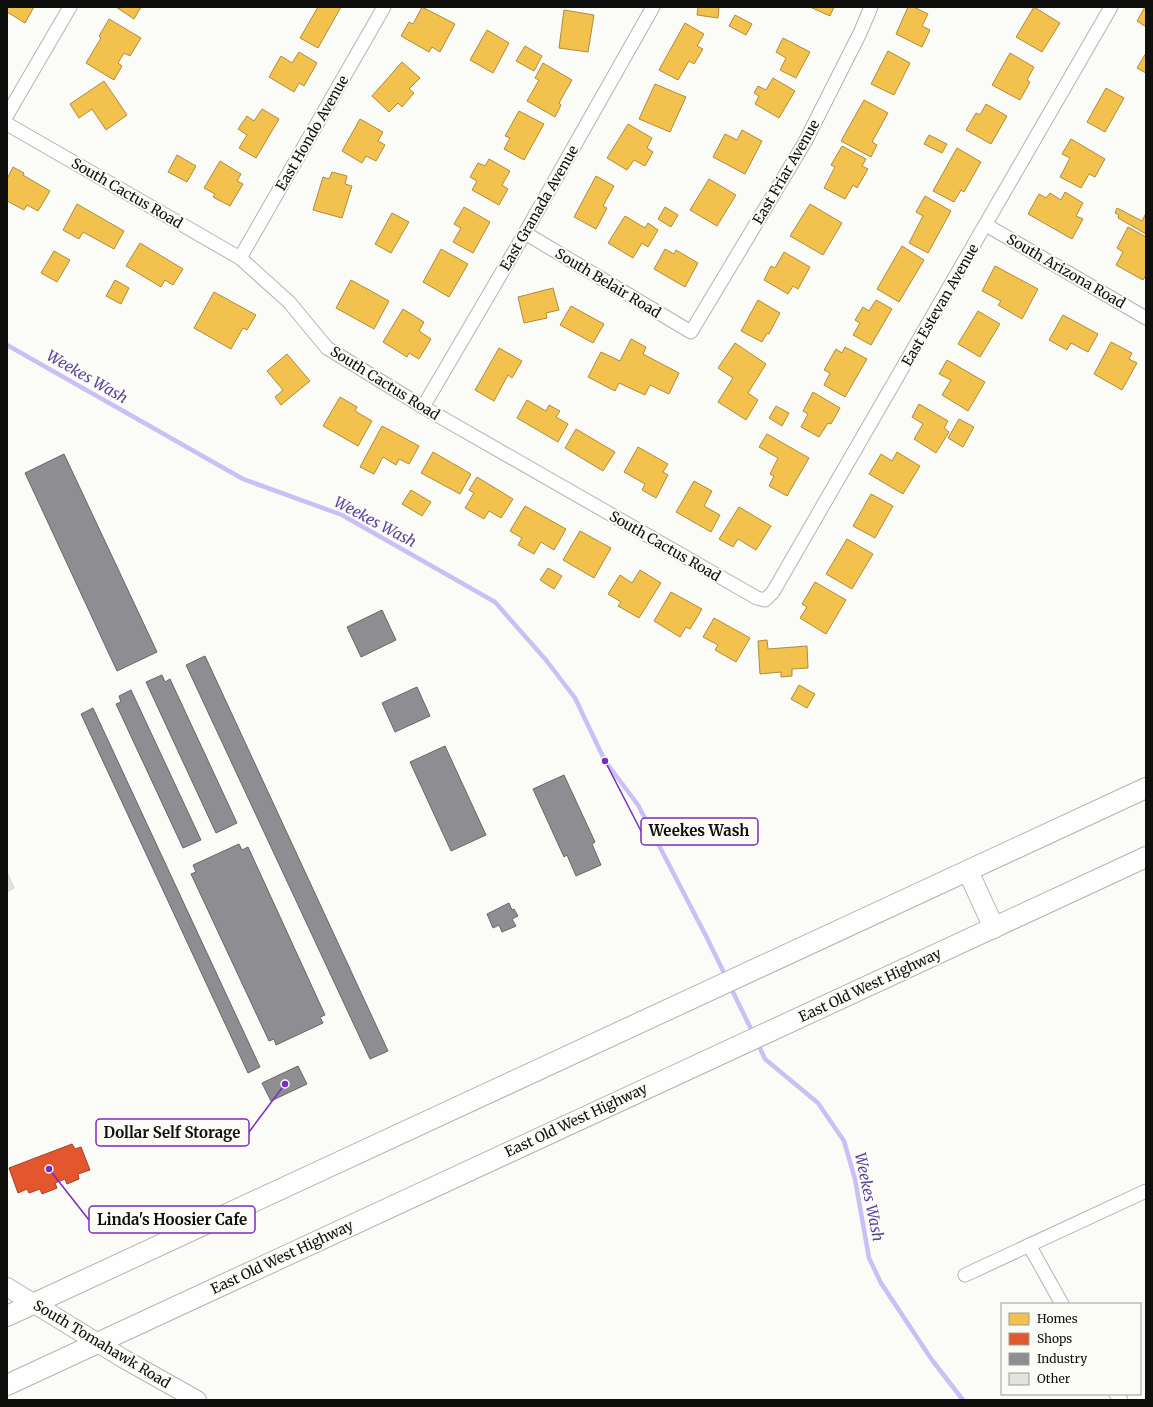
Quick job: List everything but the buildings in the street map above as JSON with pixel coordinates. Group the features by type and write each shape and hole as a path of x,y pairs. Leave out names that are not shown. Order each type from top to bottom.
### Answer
{"main road":[{"path":"7,1316 1146,788"},
{"name":"East Old West Highway","path":"7,1384 1146,857"},
{"path":"968,871 994,928"},
{"name":"South Tomahawk Road","path":"7,1287 97,1343 197,1400"}],"street":[{"path":"7,115 70,7"},
{"name":"East Hondo Avenue","path":"240,258 384,7"},
{"name":"East Granada Avenue","path":"423,407 525,233 653,7"},
{"name":"East Friar Avenue","path":"691,332 805,142 871,7"},
{"name":"East Estevan Avenue","path":"765,600 773,592 1111,7"},
{"name":"South Cactus Road","path":"7,124 240,258 289,302 327,348 423,407 757,598 765,600"},
{"name":"South Arizona Road","path":"986,225 1146,318"},
{"name":"South Belair Road","path":"525,233 691,332"},
{"path":"965,1275 1146,1191"},
{"path":"1029,1245 1061,1303"}],"waterway":[{"name":"Weekes Wash","path":"7,345 243,479 342,515 495,602 546,660 575,698 605,761 638,805 726,977"},
{"name":"Weekes Wash","path":"730,986 753,1033"},
{"name":"Weekes Wash","path":"757,1042 765,1059 818,1103 844,1141 855,1179 869,1258 881,1283 932,1360 963,1400"}],"place":[{"name":"Weekes Wash","path":"605,761"},
{"name":"Dollar Self Storage","path":"285,1084"},
{"name":"Linda's Hoosier Cafe","path":"49,1169"}]}
